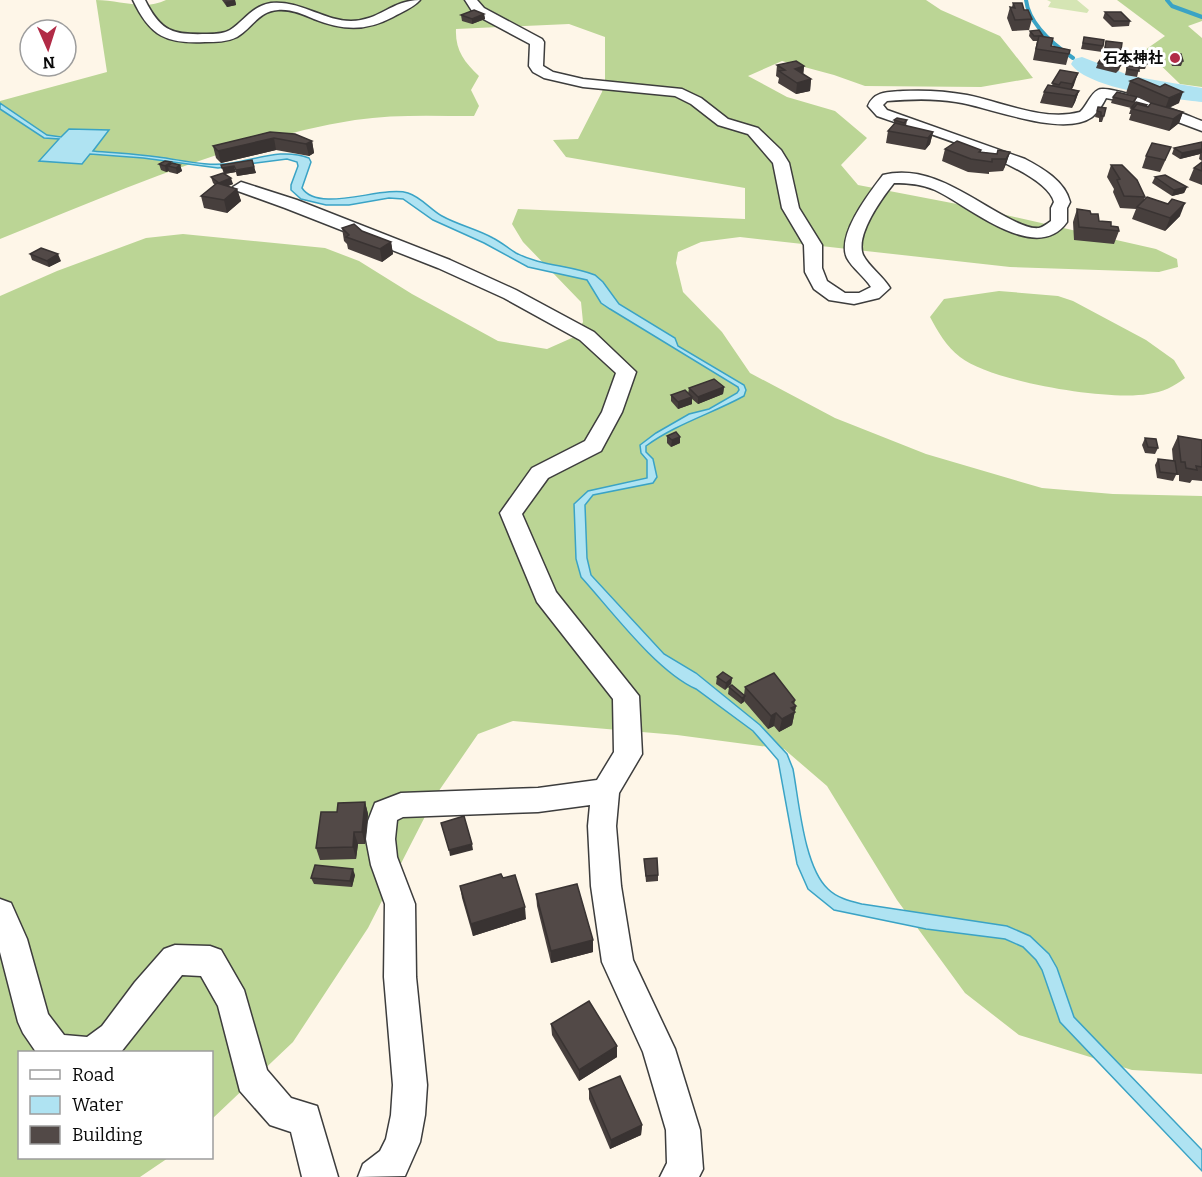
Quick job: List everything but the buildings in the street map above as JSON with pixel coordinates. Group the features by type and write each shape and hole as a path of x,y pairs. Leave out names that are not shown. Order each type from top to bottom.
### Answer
{"street":[{"path":"139,0 152,22 168,37 195,39 229,35 257,11 266,8 281,6 301,9 353,26 377,20 414,0"},
{"path":"471,0 479,11 537,42 534,60 538,68 548,74 578,81 678,92 699,100 724,123 753,131 776,153 786,171 794,217 813,246 814,275 822,287 834,296 848,300 863,298 881,288 877,280 854,255 852,247 862,221 878,191 889,178 914,179 938,186 1021,230 1037,234 1052,229 1059,222 1059,208 1062,202 1060,194 1040,175 1019,162 882,113 875,106 882,97 945,96 1012,111 1067,118 1084,116 1092,109 1102,93 1107,93 1125,97 1202,126"},
{"path":"241,187 422,255 510,294 587,336 626,372 612,412 593,446 540,473 511,513 546,596 626,696 628,754 605,791 602,826 606,886 618,962 659,1049 683,1130 685,1169 678,1177"},
{"path":"376,1177 397,1157 405,1137 411,1068 399,976 400,902 379,845 381,823 385,812 401,805 538,800 605,791"},
{"path":"0,913 12,939 33,1022 55,1051"},
{"path":"97,1051 114,1038 146,993 175,960 210,961 233,1001 252,1079 282,1113 305,1118 320,1177"}],"green space":[{"path":"96,0 149,5 166,0 926,0 941,10 1000,36 1033,78 981,87 865,86 782,61 748,76 787,97 835,111 867,138 841,165 858,185 957,204 1156,249 1177,259 1178,267 1159,272 1010,267 740,237 701,242 678,252 676,263 683,292 722,332 750,373 835,418 926,454 1042,488 1113,494 1202,496 1202,1074 1132,1070 1019,1035 965,993 897,900 827,786 784,749 677,735 513,721 478,734 436,795 368,928 293,1042 213,1118 213,1051 18,1051 18,1159 167,1159 140,1177 0,1177 0,296 57,271 146,238 183,234 325,248 359,261 412,294 498,341 547,349 574,337 583,322 581,302 523,242 512,224 518,209 745,219 745,188 566,157 553,140 578,139 602,92 605,80 605,37 569,24 456,29 459,49 469,66 479,76 471,90 479,106 474,116 370,118 309,129 219,154 174,170 0,239 0,101 107,72"},
{"path":"1047,0 1077,0 1089,10 1087,13 1048,7 1051,2"},
{"path":"1117,0 1202,0 1202,21 1188,26 1202,38 1202,87 1180,84 1145,50 1165,36"},
{"path":"999,291 1058,296 1073,301 1146,340 1174,360 1185,378 1168,389 1153,393 1106,395 1023,382 976,366 960,357 951,348 930,317 944,299"}],"water":[{"path":"0,103 47,135 61,137 69,129 109,130 93,151 213,164 232,163 270,155 299,155 309,158 311,162 302,188 310,195 322,199 336,199 383,192 408,193 442,216 499,241 516,253 545,263 595,275 619,304 675,338 678,346 744,385 746,390 744,396 669,431 646,446 646,452 653,459 657,477 653,483 593,495 585,505 587,558 591,575 664,654 696,673 760,725 787,754 793,769 808,850 820,879 828,889 840,897 862,904 1007,926 1030,936 1049,954 1057,968 1074,1017 1202,1150 1202,1171 1060,1022 1042,970 1023,947 1005,939 926,929 834,910 808,889 797,864 778,760 753,731 665,669 581,577 576,559 574,504 588,491 647,478 647,460 641,453 640,445 689,414 709,409 737,393 738,387 601,303 587,280 528,267 484,243 433,220 403,199 389,198 349,205 326,205 301,199 291,190 298,166 297,162 287,159 218,168 90,154 82,164 39,161 59,139 44,138 0,109"}],"waterway":[{"path":"1026,0 1037,25 1058,47 1073,58"},
{"path":"1167,0 1172,6 1202,17"},
{"path":"1082,64 1124,82 1202,95"}],"place":[{"name":"石本神社","path":"1175,58"}]}
